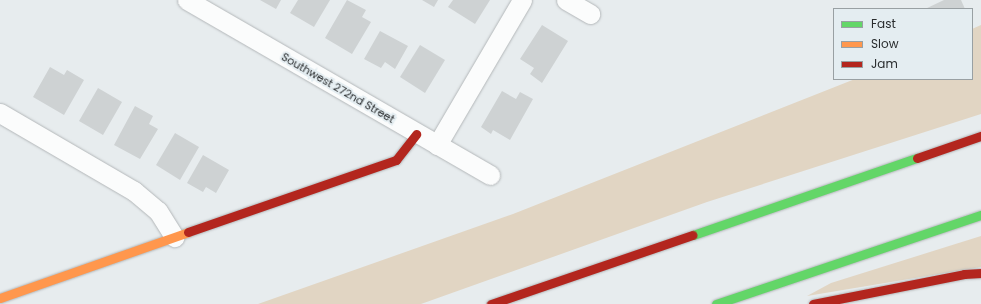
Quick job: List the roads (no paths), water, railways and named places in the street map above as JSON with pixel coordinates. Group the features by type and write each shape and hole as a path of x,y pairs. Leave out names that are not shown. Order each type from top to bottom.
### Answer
{"main road":[{"path":"0,298 396,160 416,134"},
{"path":"491,304 981,136"},
{"path":"716,304 981,215"},
{"path":"813,304 926,281 981,273"}],"street":[{"name":"Southwest 272nd Street","path":"187,0 416,134 490,175"},
{"path":"437,146 522,0"},
{"path":"566,0 590,14"},
{"path":"0,113 134,192 158,211 174,237"}]}
